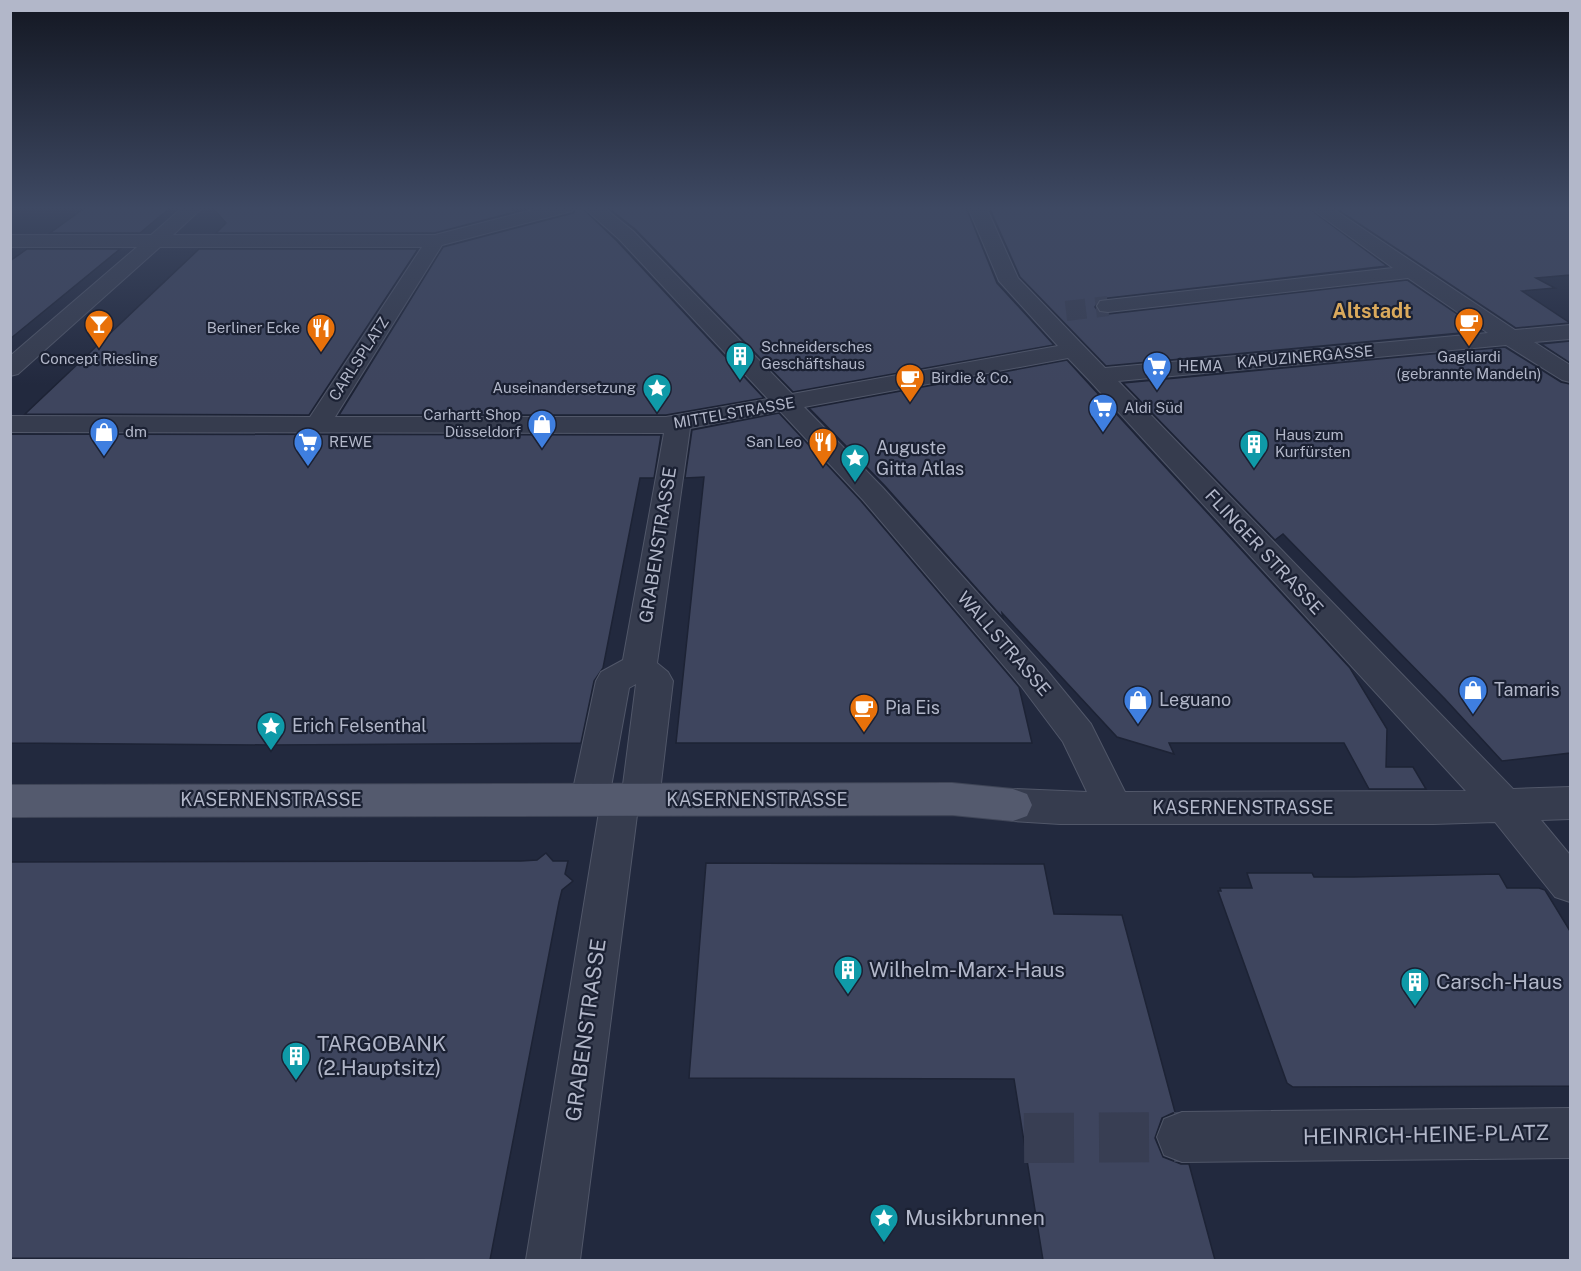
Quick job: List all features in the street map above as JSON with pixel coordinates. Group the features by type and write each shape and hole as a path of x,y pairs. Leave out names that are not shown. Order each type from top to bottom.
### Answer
{"main road":[{"name":"KASERNENSTRASSE","path":"10,801 952,799 1013,805"}],"street":[{"path":"10,369 127,266"},
{"name":"CARLSPLATZ","path":"317,425 419,266"},
{"name":"WALLSTRASSE","path":"656,266 788,404 881,493 1078,734 1113,808"},
{"name":"FLINGER STRASSE","path":"1001,266 1009,281 1038,314 1503,805 1570,884"},
{"path":"1403,266 1570,375"},
{"path":"1108,306 1411,272"},
{"path":"1038,314 1066,311"},
{"name":"KAPUZINERGASSE","path":"1098,376 1570,332"},
{"name":"MITTELSTRASSE","path":"317,425 678,424 1074,350"},
{"path":"10,424 317,425"},
{"name":"GRABENSTRASSE","path":"639,667 678,424"},
{"name":"GRABENSTRASSE","path":"617,800 656,681 639,667"},
{"name":"GRABENSTRASSE","path":"553,1260 617,800 613,681 639,667"},
{"name":"KASERNENSTRASSE","path":"1013,805 1113,808 1434,808 1570,803"},
{"name":"HEINRICH-HEINE-PLATZ","path":"1182,1137 1570,1133"}],"building":[{"path":"10,266 99,266 10,339"},
{"path":"181,266 407,266 309,415 25,414"},
{"path":"431,266 641,266 764,398 666,415 339,415"},
{"path":"671,266 990,266 997,283 1054,345 793,392"},
{"path":"1015,266 1384,266 1100,299 1095,307 1100,313 1108,314 1407,280 1482,331 1106,366 1020,277"},
{"path":"1423,266 1570,266 1570,275 1536,278 1555,288 1522,291 1570,323 1516,328"},
{"path":"1570,341 1570,363 1541,344"},
{"path":"1505,347 1561,382 1570,384 1570,753 1502,761 1445,699 1283,534 1275,540 1123,383"},
{"path":"1067,360 1350,668 1387,729 1386,767 1413,767 1426,789 1369,789 1344,743 1169,743 1174,754 1117,737 1002,613 1003,618 885,486 809,408"},
{"path":"779,413 861,501 1019,687 1032,743 676,743 704,477 685,478 692,430"},
{"path":"10,434 661,435 654,478 640,478 603,668 594,681 581,743 272,745 10,743"},
{"name":"TARGOBANK (2.Hauptsitz)","path":"546,853 553,861 568,861 565,874 573,881 562,890 559,902 490,1260 10,1258 10,862 521,861 537,860"},
{"path":"706,863 1044,864 1054,914 1122,915 1175,1112 1162,1118 1155,1138 1163,1157 1181,1164 1189,1164 1215,1260 1043,1260 1014,1079 689,1078"},
{"name":"Carsch-Haus","path":"1247,873 1312,873 1314,877 1499,874 1507,888 1545,890 1570,931 1570,1086 1293,1087 1287,1083 1218,891 1221,891 1220,888 1252,888"}],"tunnel":[{"path":"1066,311 1108,306"},
{"path":"1024,1138 1182,1137"}],"place":[{"name":"Gagliardi (gebrannte Mandeln)","path":"1469,348"},
{"name":"Concept Riesling","path":"99,350"},
{"name":"Berliner Ecke","path":"321,354"},
{"name":"Schneidersches Geschäftshaus","path":"740,382"},
{"name":"HEMA","path":"1157,392"},
{"name":"Birdie & Co.","path":"910,404"},
{"name":"Auseinandersetzung","path":"657,414"},
{"name":"Aldi Süd","path":"1103,434"},
{"name":"Carhartt Shop Düsseldorf","path":"542,450"},
{"name":"dm","path":"104,458"},
{"name":"REWE","path":"308,468"},
{"name":"San Leo","path":"823,468"},
{"name":"Haus zum Kurfürsten","path":"1254,470"},
{"name":"Auguste Gitta Atlas","path":"855,484"},
{"name":"Tamaris","path":"1473,716"},
{"name":"Leguano","path":"1138,726"},
{"name":"Pia Eis","path":"864,734"},
{"name":"Erich Felsenthal","path":"271,752"},
{"name":"Wilhelm-Marx-Haus","path":"848,996"},
{"name":"Carsch-Haus","path":"1415,1008"},
{"name":"TARGOBANK (2.Hauptsitz)","path":"296,1082"},
{"name":"Musikbrunnen","path":"884,1244"}],"district":[{"name":"Altstadt","path":"1372,311"}]}
